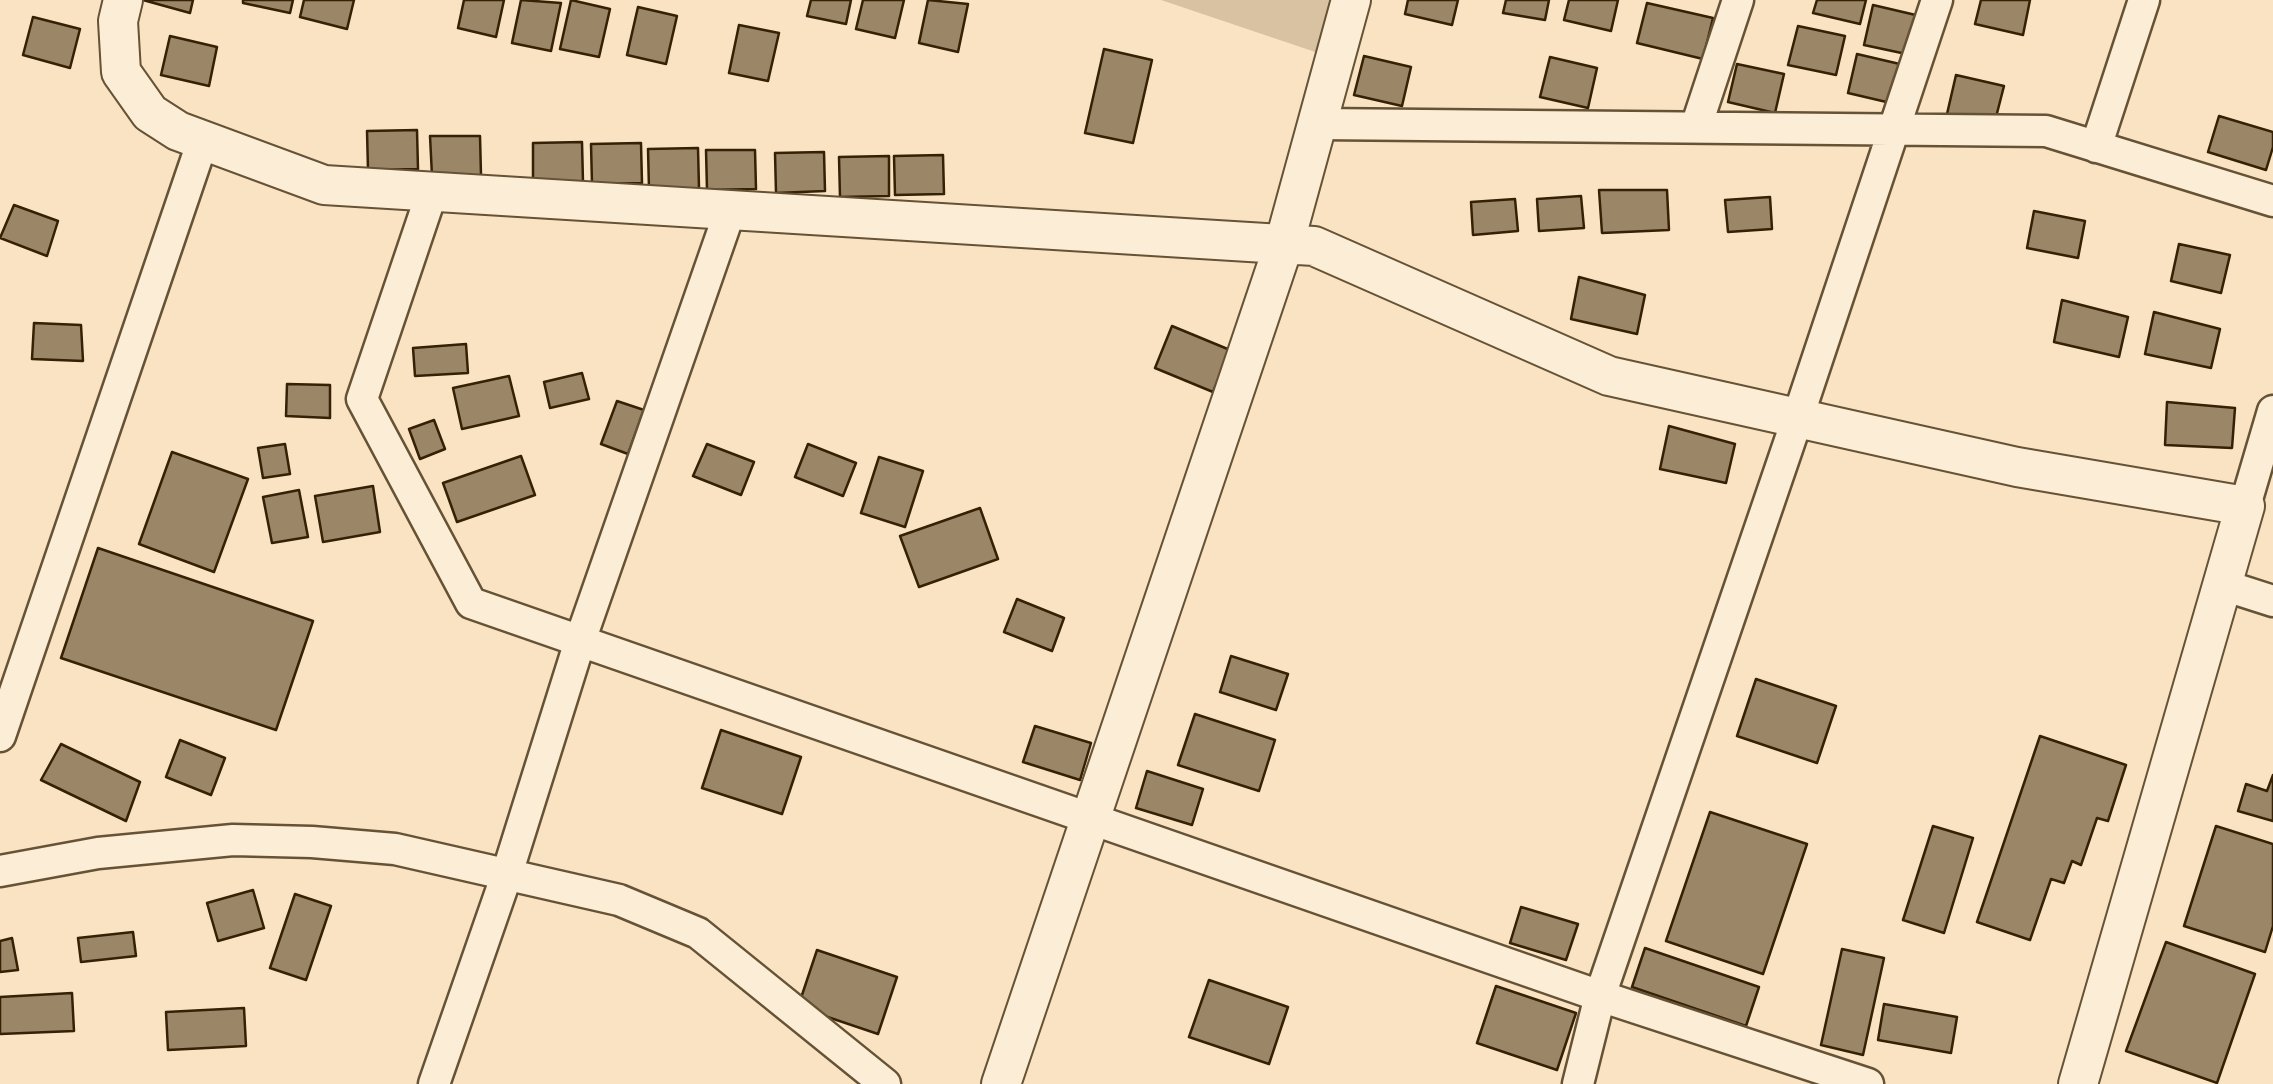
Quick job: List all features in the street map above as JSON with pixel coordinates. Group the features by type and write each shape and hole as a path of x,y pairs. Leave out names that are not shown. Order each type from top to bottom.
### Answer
{"street":[{"path":"124,0 118,22 121,72 150,113 178,132 324,185 1314,246 1609,376 2016,467 2245,506"},
{"path":"1001,1084 1285,242 1351,0"},
{"path":"1696,127 1738,0"},
{"path":"1578,1084 1600,996 1937,0"},
{"path":"2096,147 2144,0"},
{"path":"1319,124 2046,131 2273,201"},
{"path":"0,736 203,140"},
{"path":"432,192 362,399 470,603 1600,996 1868,1084"},
{"path":"434,1084 506,876 580,642 730,211"},
{"path":"2078,1084 2273,411"},
{"path":"2222,585 2273,602"},
{"path":"0,871 98,852 233,840 312,842 395,849 619,900 698,933 885,1084"}],"shaded area":[{"path":"1161,0 1351,0 1336,59"}],"building":[{"path":"143,0 193,0 190,13"},
{"path":"243,0 293,0 290,13"},
{"path":"304,0 354,0 347,29 300,17"},
{"path":"464,0 504,0 496,37 458,28"},
{"path":"521,0 561,3 551,51 512,43"},
{"path":"571,0 610,9 599,57 560,49"},
{"path":"811,0 851,0 846,24 807,16"},
{"path":"863,0 904,0 895,38 856,29"},
{"path":"928,0 968,4 958,52 919,43"},
{"path":"1408,0 1458,0 1452,25 1405,14"},
{"path":"1506,0 1549,0 1545,20 1503,13"},
{"path":"1569,0 1618,0 1611,31 1564,20"},
{"path":"1817,0 1866,0 1860,24 1813,13"},
{"path":"1981,0 2030,0 2023,35 1975,24"},
{"path":"1647,3 1713,18 1703,59 1637,43"},
{"path":"1873,5 1920,16 1911,55 1864,45"},
{"path":"638,7 677,16 666,64 627,55"},
{"path":"33,17 80,29 70,68 23,55"},
{"path":"739,25 779,33 768,81 729,73"},
{"path":"1798,26 1845,36 1836,75 1788,65"},
{"path":"170,36 217,47 209,86 161,75"},
{"path":"1104,49 1152,60 1133,143 1085,133"},
{"path":"1857,54 1904,65 1895,104 1848,93"},
{"path":"1364,56 1411,67 1402,106 1354,95"},
{"path":"1550,57 1597,68 1588,108 1540,97"},
{"path":"1737,64 1784,74 1775,113 1728,102"},
{"path":"1956,75 2004,86 1994,125 1947,114"},
{"path":"2219,116 2273,132 2266,170 2208,152"},
{"path":"417,130 418,169 368,170 367,131"},
{"path":"430,136 480,136 481,175 432,176"},
{"path":"582,142 583,182 533,183 533,143"},
{"path":"641,143 642,183 592,184 591,144"},
{"path":"698,148 699,188 649,189 648,149"},
{"path":"706,150 755,150 756,189 707,190"},
{"path":"824,152 825,191 776,193 775,153"},
{"path":"943,155 944,194 895,195 894,156"},
{"path":"889,156 889,196 840,197 839,157"},
{"path":"1599,190 1667,190 1669,230 1602,233"},
{"path":"1581,196 1584,228 1539,231 1537,199"},
{"path":"1770,197 1772,229 1728,232 1725,200"},
{"path":"1515,199 1518,231 1473,235 1471,202"},
{"path":"14,205 58,221 47,256 0,238"},
{"path":"2034,211 2085,221 2078,258 2027,248"},
{"path":"2179,244 2230,255 2221,293 2171,281"},
{"path":"1579,277 1645,295 1637,334 1571,319"},
{"path":"2062,300 2128,317 2119,357 2054,342"},
{"path":"2154,312 2220,329 2211,368 2145,354"},
{"path":"34,323 81,325 83,361 32,359"},
{"path":"1172,326 1230,350 1213,392 1155,368"},
{"path":"466,344 468,373 415,376 413,348"},
{"path":"582,373 589,399 550,408 544,382"},
{"path":"509,376 519,416 462,429 453,388"},
{"path":"287,384 330,385 330,418 286,416"},
{"path":"617,401 644,410 628,454 601,444"},
{"path":"2167,402 2235,408 2232,448 2165,445"},
{"path":"434,420 445,449 420,459 409,429"},
{"path":"1669,426 1735,444 1726,483 1660,469"},
{"path":"285,444 290,474 263,478 258,448"},
{"path":"707,444 754,462 741,495 693,476"},
{"path":"808,444 856,463 843,496 795,477"},
{"path":"172,452 248,479 214,572 139,544"},
{"path":"521,456 535,495 457,522 443,483"},
{"path":"879,457 923,471 905,527 861,513"},
{"path":"373,486 380,532 323,542 315,496"},
{"path":"299,490 308,537 272,543 263,497"},
{"path":"980,508 998,559 919,587 900,536"},
{"path":"98,548 313,621 276,730 61,658"},
{"path":"1017,599 1064,618 1052,651 1004,632"},
{"path":"1231,656 1288,674 1276,710 1220,692"},
{"path":"1756,679 1836,706 1817,763 1737,736"},
{"path":"1195,714 1275,740 1259,791 1178,765"},
{"path":"1035,726 1091,743 1080,780 1023,762"},
{"path":"721,730 801,757 782,814 702,788"},
{"path":"2040,736 2126,765 2108,821 2097,818 2081,865 2072,861 2064,883 2051,879 2030,940 1977,922"},
{"path":"180,740 225,758 211,795 166,777"},
{"path":"61,744 140,782 126,821 41,780"},
{"path":"1147,771 1203,789 1192,825 1136,808"},
{"path":"2273,775 2273,821 2238,811 2246,784 2267,791"},
{"path":"1710,812 1807,844 1763,974 1666,941"},
{"path":"1933,826 1973,838 1944,933 1903,920"},
{"path":"2216,826 2273,844 2273,926 2265,952 2184,926"},
{"path":"253,890 264,928 218,941 207,903"},
{"path":"295,894 331,906 306,980 270,968"},
{"path":"1521,907 1578,924 1566,960 1510,943"},
{"path":"133,932 136,956 81,962 78,938"},
{"path":"12,938 18,970 0,972 0,941"},
{"path":"2166,942 2255,974 2217,1083 2126,1051"},
{"path":"1645,948 1759,987 1746,1026 1632,987"},
{"path":"1842,949 1884,958 1863,1055 1821,1045"},
{"path":"817,950 897,977 878,1034 798,1007"},
{"path":"1209,980 1288,1007 1269,1064 1189,1037"},
{"path":"1496,986 1576,1013 1557,1070 1477,1043"},
{"path":"72,993 74,1031 0,1034 0,997"},
{"path":"1884,1004 1957,1017 1951,1053 1878,1040"},
{"path":"244,1008 246,1046 168,1050 166,1012"}]}
